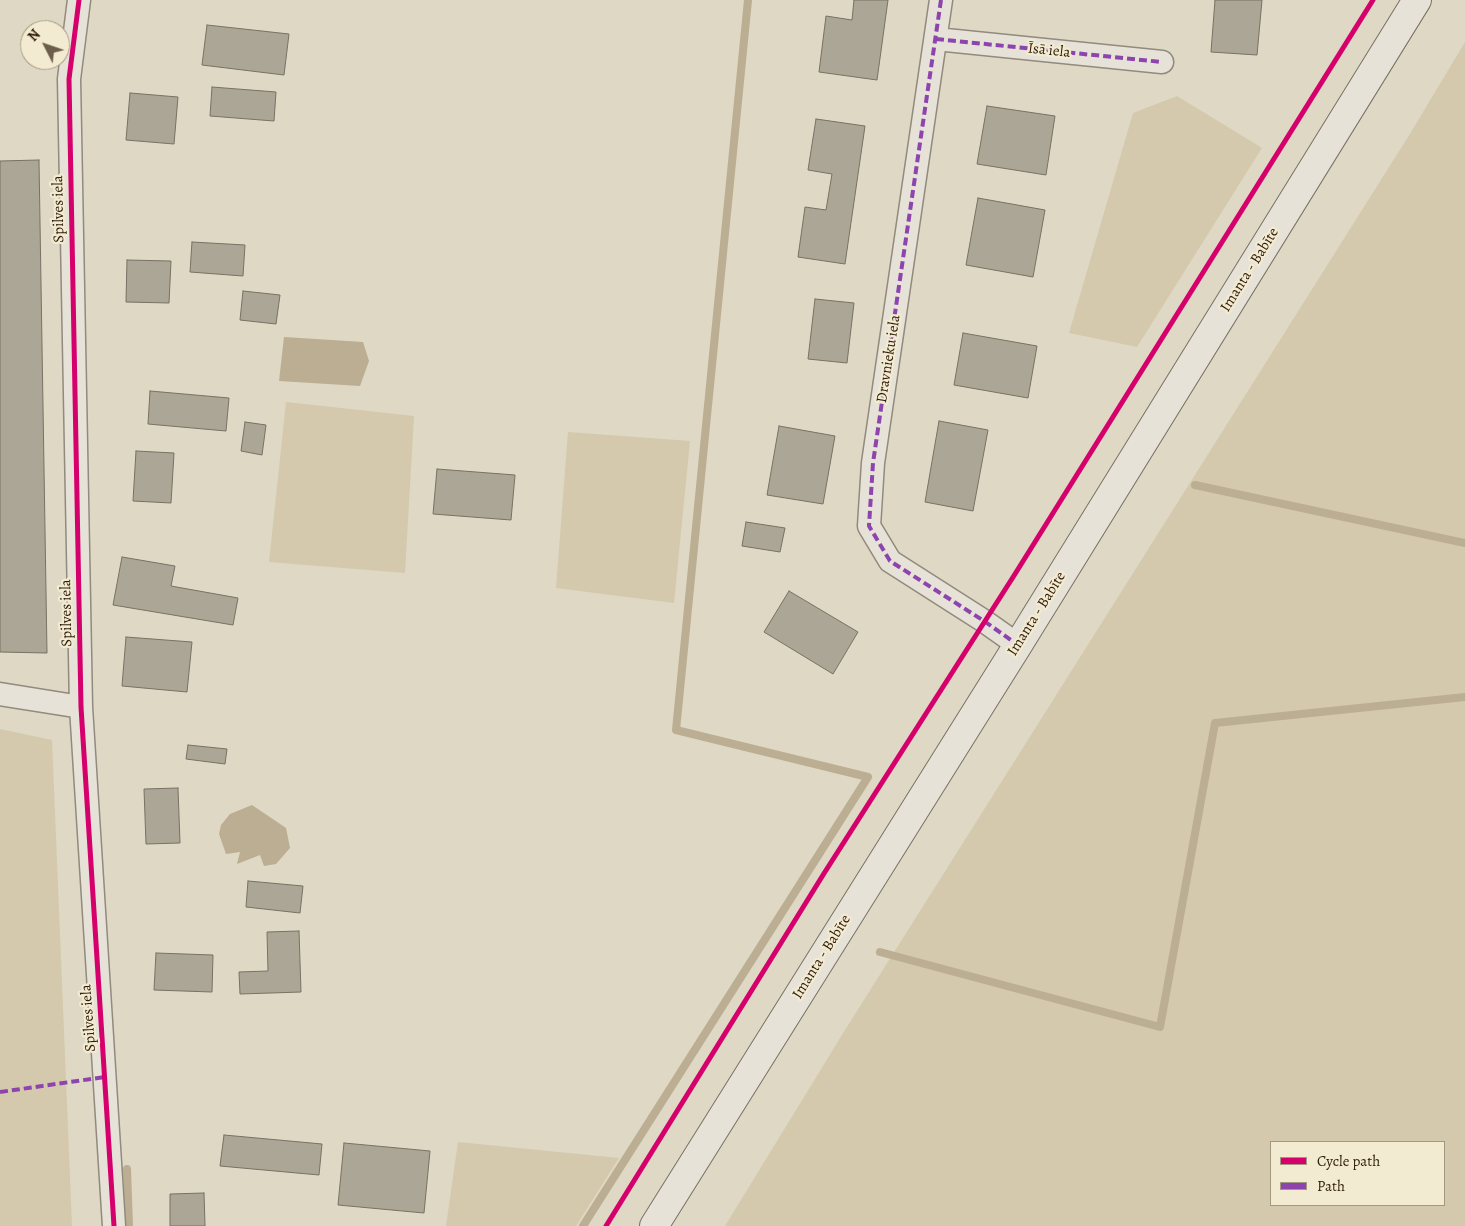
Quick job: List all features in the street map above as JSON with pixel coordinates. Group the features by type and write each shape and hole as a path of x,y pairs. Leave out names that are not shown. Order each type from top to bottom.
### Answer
{"main road":[{"name":"Imanta - Babīte","path":"654,1226 1018,645 1417,0"}],"street":[{"name":"Spilves iela","path":"78,0 69,79 81,707 114,1226"},
{"name":"Dravnieku iela","path":"941,0 873,463 869,526 890,561 1018,645"},
{"name":"Īsā iela","path":"936,39 1162,62"},
{"path":"0,694 81,707"}],"shaded area":[{"path":"1465,42 1465,1226 725,1226 845,1030 1408,137"},
{"path":"1177,96 1262,148 1137,347 1069,333 1133,113"},
{"path":"284,337 363,342 369,361 360,386 279,381"},
{"path":"286,402 414,416 405,573 269,562"},
{"path":"568,432 690,441 674,603 556,588"},
{"path":"0,729 52,740 72,1226 0,1226"},
{"path":"252,805 286,828 290,848 276,864 264,866 260,855 237,864 240,852 226,854 219,834 221,825 230,814"},
{"path":"458,1142 619,1158 576,1226 446,1226"}],"building":[{"path":"854,0 888,0 877,80 819,72 826,16 852,20"},
{"path":"1215,0 1262,0 1257,55 1211,52"},
{"path":"207,25 289,34 284,75 202,65"},
{"path":"212,87 276,92 274,121 210,116"},
{"path":"130,93 178,97 174,144 126,140"},
{"path":"987,106 1055,116 1046,175 977,164"},
{"path":"816,119 865,126 845,264 798,257 805,207 826,210 832,174 808,170"},
{"path":"39,160 47,653 0,652 0,161"},
{"path":"978,198 1045,210 1033,277 966,265"},
{"path":"192,242 245,245 243,276 190,272"},
{"path":"127,260 171,261 169,303 126,302"},
{"path":"243,291 280,295 276,324 240,320"},
{"path":"815,299 854,303 847,363 808,359"},
{"path":"963,333 1037,346 1028,398 954,385"},
{"path":"150,391 229,398 226,431 148,424"},
{"path":"939,421 988,430 973,511 925,502"},
{"path":"245,422 266,425 262,455 241,451"},
{"path":"779,426 835,436 823,504 767,495"},
{"path":"136,451 174,453 171,503 133,501"},
{"path":"437,469 515,475 511,520 433,514"},
{"path":"746,522 785,528 780,552 742,546"},
{"path":"122,557 175,566 171,586 238,598 233,625 113,605"},
{"path":"789,591 858,632 833,674 764,632"},
{"path":"126,637 192,642 187,692 122,686"},
{"path":"188,745 227,749 225,764 186,759"},
{"path":"178,788 180,843 146,844 144,789"},
{"path":"248,881 303,886 300,913 246,907"},
{"path":"299,931 301,992 240,994 239,972 268,971 267,932"},
{"path":"156,953 213,955 212,992 154,990"},
{"path":"224,1135 322,1144 319,1175 220,1166"},
{"path":"344,1143 430,1151 424,1213 338,1205"},
{"path":"204,1193 205,1226 170,1226 170,1194"}],"waterway":[{"path":"583,1226 868,777 676,730 748,0"},
{"path":"1195,485 1465,543"},
{"path":"880,952 1160,1027 1215,723 1465,697"},
{"path":"127,1169 129,1226"}],"marked path":[{"path":"941,0 873,463 869,526 890,561 1018,645"},
{"path":"936,39 1162,62"},
{"path":"0,1092 105,1077"}],"cycle path":[{"path":"79,0 69,79 81,707 114,1226"},
{"path":"606,1226 823,875 1015,574 1373,0"}]}
